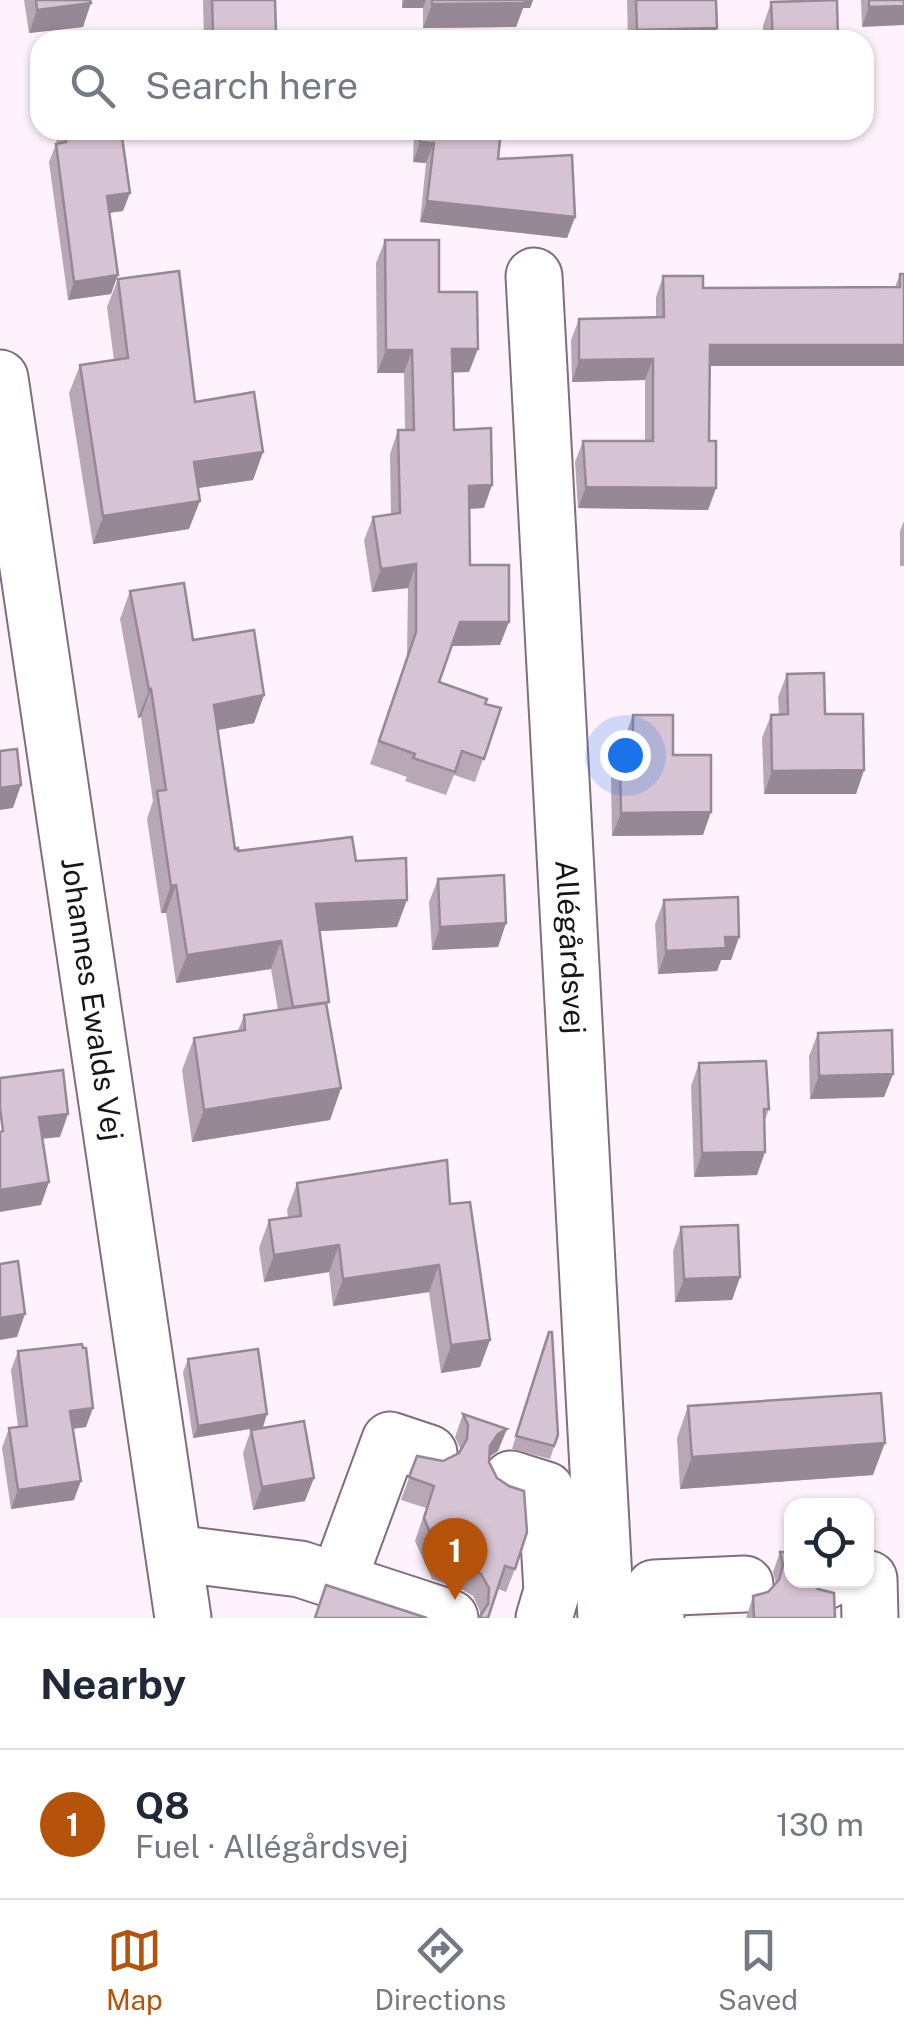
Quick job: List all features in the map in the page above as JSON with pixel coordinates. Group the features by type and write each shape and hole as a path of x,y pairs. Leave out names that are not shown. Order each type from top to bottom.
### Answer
{"street":[{"name":"Allégårdsvej","path":"534,276 606,1618"},
{"name":"Johannes Ewalds Vej","path":"0,378 183,1618"},
{"path":"338,1580 390,1440 429,1453"},
{"path":"511,1479 546,1490 552,1591 544,1618"},
{"path":"174,1553 300,1569 450,1618"},
{"path":"656,1618 654,1588 745,1584"},
{"path":"869,1588 870,1618"}],"building":[{"path":"36,0 90,0 91,3 37,10"},
{"path":"212,0 275,0 276,30 213,30"},
{"path":"432,0 525,0 525,3 432,4"},
{"path":"636,0 716,0 717,28 637,30"},
{"path":"837,0 838,30 772,30 771,2"},
{"path":"869,0 904,0 904,6 869,7"},
{"path":"122,140 130,193 107,196 118,275 74,282 56,144"},
{"path":"500,140 498,159 572,155 575,217 427,201 434,143 420,142"},
{"path":"385,240 439,240 439,292 477,292 478,349 452,349 454,430 491,428 492,485 469,486 470,565 509,565 509,622 460,622 439,682 501,708 484,759 462,751 455,772 379,741 416,632 416,564 381,569 373,517 400,513 398,430 414,430 412,350 386,350"},
{"path":"179,271 195,402 254,392 263,452 194,462 200,501 103,516 80,365 128,358 118,279"},
{"path":"900,274 904,274 904,345 710,345 709,441 716,441 716,488 586,487 583,441 653,441 653,359 579,360 579,319 664,317 663,276 703,276 703,288 900,287"},
{"path":"184,583 193,640 254,630 264,695 214,705 235,849 352,837 356,861 406,858 407,900 316,904 329,1002 293,1007 281,941 187,955 176,885 171,886 157,791 166,790 151,689 130,591"},
{"path":"824,673 825,714 863,714 864,770 772,771 771,715 788,714 787,674"},
{"path":"633,715 673,715 673,755 711,755 711,812 621,813 620,756 633,755"},
{"path":"17,749 21,785 0,788 0,751"},
{"path":"504,875 506,923 440,927 438,879"},
{"path":"738,897 739,937 725,937 726,948 666,951 664,900"},
{"path":"326,1003 341,1088 204,1110 194,1038 245,1030 244,1015"},
{"path":"892,1030 893,1074 819,1076 818,1033"},
{"path":"766,1061 769,1109 764,1109 765,1152 702,1153 699,1063"},
{"path":"63,1070 68,1114 39,1117 49,1182 0,1190 0,1078"},
{"path":"447,1160 450,1204 470,1202 490,1340 451,1345 439,1265 343,1279 339,1245 274,1255 269,1220 301,1216 297,1183"},
{"path":"738,1225 740,1277 684,1279 681,1227"},
{"path":"18,1261 25,1314 0,1318 0,1264"},
{"path":"549,1332 558,1435 554,1446 516,1436"},
{"path":"82,1344 86,1348 93,1408 70,1411 81,1481 18,1490 9,1428 27,1426 18,1351"},
{"path":"258,1349 267,1414 198,1426 188,1359"},
{"path":"881,1393 885,1443 692,1457 688,1406"},
{"path":"463,1414 507,1429 490,1446 489,1462 497,1478 524,1491 527,1532 515,1569 505,1566 488,1618 479,1618 488,1604 489,1588 481,1574 440,1557 424,1518 434,1486 409,1477 417,1456 443,1461 459,1453 467,1439 468,1425"},
{"path":"304,1421 314,1478 262,1487 251,1430"},
{"path":"780,1552 784,1552 784,1588 817,1588 834,1593 835,1618 754,1618 753,1596 768,1592 779,1580 783,1565"},
{"path":"326,1585 427,1618 315,1618"}],"place":[{"name":"Q8","path":"455,1600"}]}
